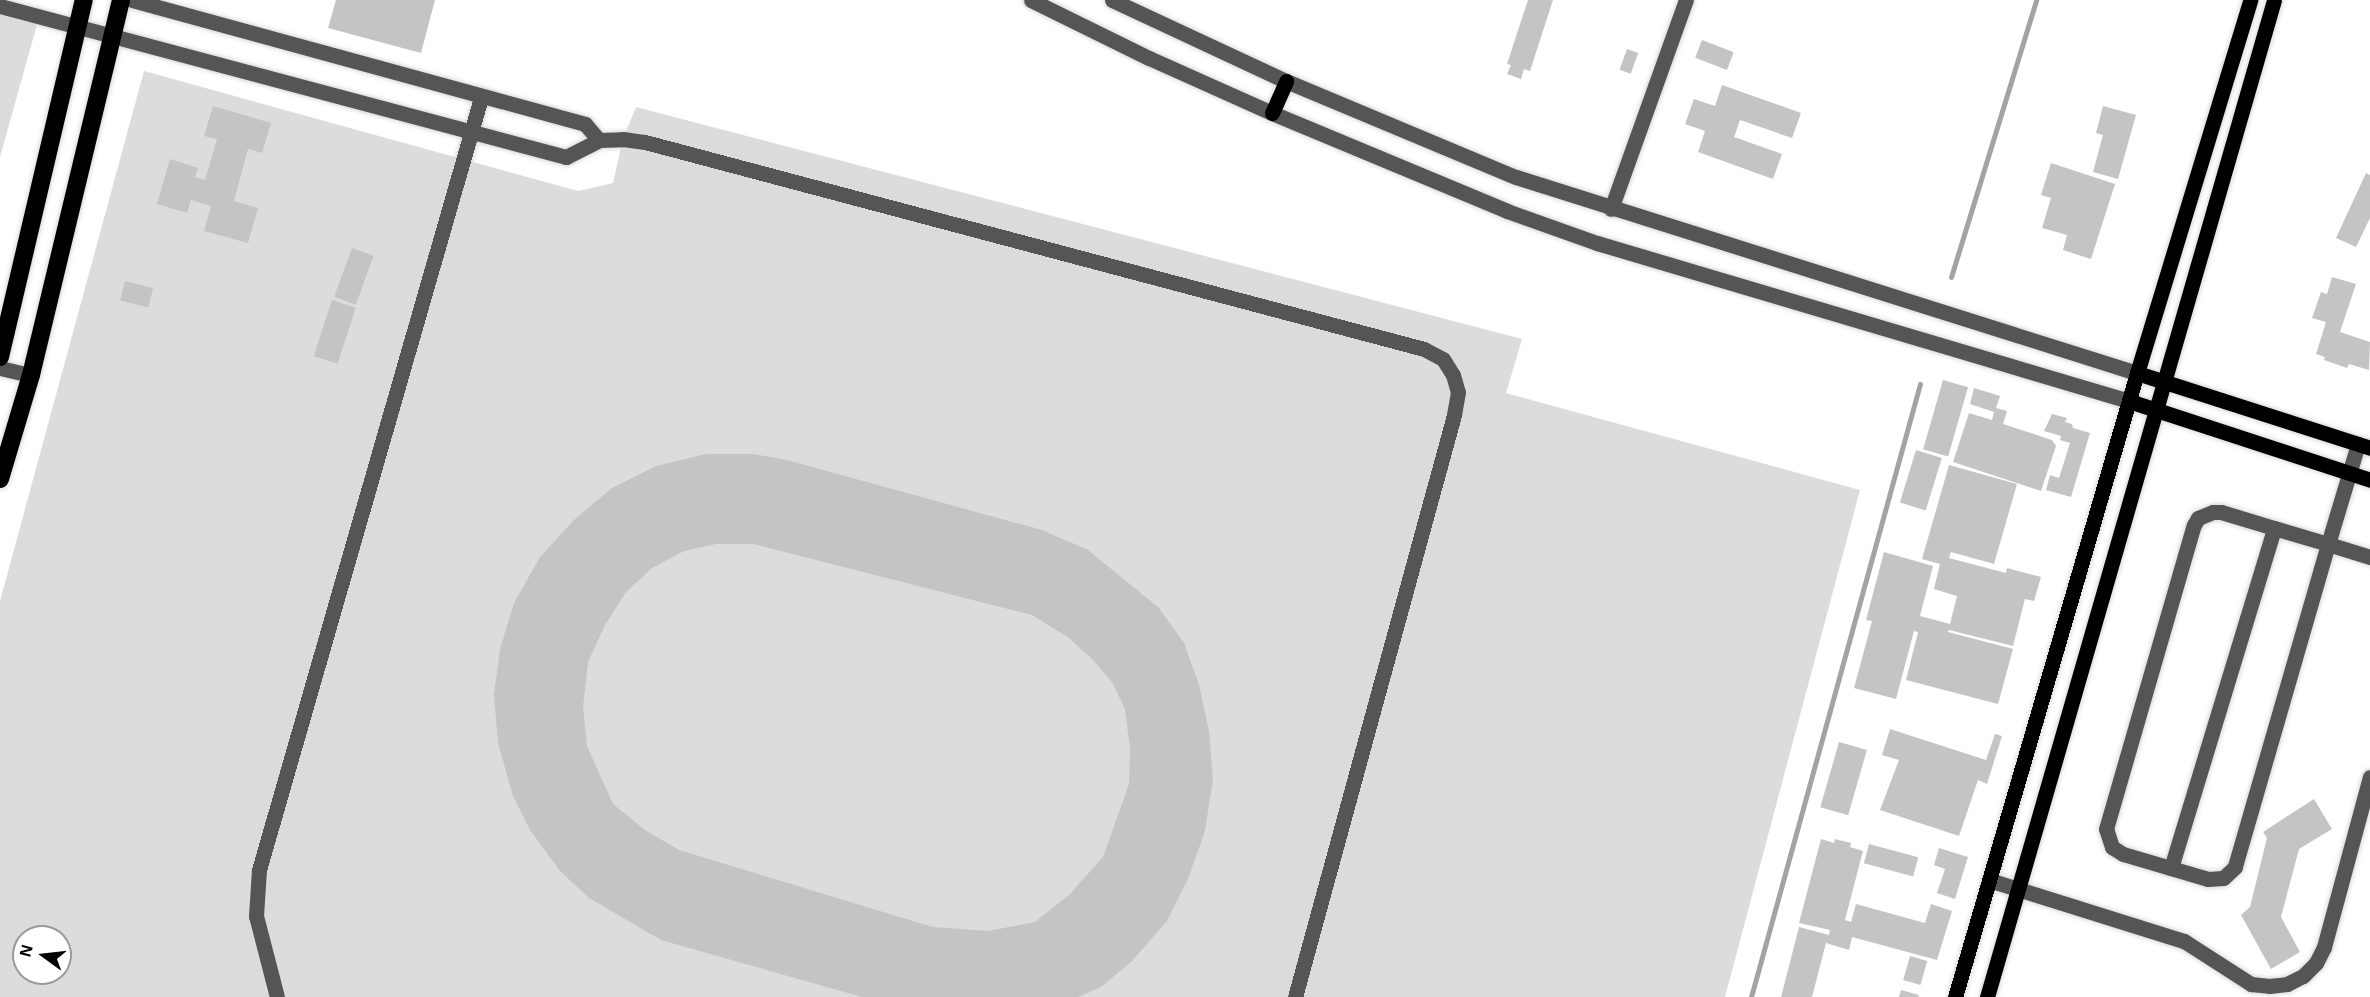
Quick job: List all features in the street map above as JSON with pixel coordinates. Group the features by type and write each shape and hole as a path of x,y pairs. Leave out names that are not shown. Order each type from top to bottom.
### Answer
{"highway":[{"path":"0,357 84,0"},
{"path":"0,479 31,375 110,37 121,0"}],"main road":[{"path":"1956,997 2137,373 2250,0"},
{"path":"1987,997 2274,0"},
{"path":"1272,114 1286,81"},
{"path":"2137,373 2364,446"},
{"path":"2129,401 2370,480"}],"street":[{"path":"132,0 481,98 585,124 599,140"},
{"path":"1031,0 1149,58 1272,114 1507,211 1597,243 2129,401"},
{"path":"1112,0 1286,81 1516,177 1611,209 2137,373"},
{"path":"1611,209 1686,0"},
{"path":"0,6 566,158 599,140 623,138 645,142 1424,349 1443,359 1453,375 1458,392 1454,415 1295,997"},
{"path":"277,997 256,916 259,870 469,133 481,98"},
{"path":"0,368 31,375"},
{"path":"2364,446 2349,473 2328,544 2235,867 2230,873 2216,880 2117,851 2108,842 2106,829 2194,525 2198,518 2213,512 2274,528 2328,544 2370,557"},
{"path":"2171,868 2274,528"},
{"path":"1989,880 2184,941 2251,984 2269,987 2287,984 2303,976 2316,963 2324,947 2370,777"}],"shaded area":[{"path":"0,11 38,21 0,157"},
{"path":"144,71 578,191 613,183 623,139 636,107 1522,339 1506,393 1860,490 1725,997 0,997 0,601"}],"building":[{"path":"336,0 435,0 421,53 328,28"},
{"path":"1528,0 1553,0 1530,71 1524,69 1521,79 1507,74 1511,65 1507,64"},
{"path":"1702,40 1734,52 1727,70 1695,58"},
{"path":"1627,49 1638,53 1631,74 1619,70"},
{"path":"1722,85 1801,113 1792,138 1740,120 1734,137 1782,154 1773,179 1698,152 1705,131 1685,124 1694,99 1715,106"},
{"path":"213,106 271,123 262,153 248,149 234,201 258,208 248,243 204,231 211,206 191,200 187,213 157,204 170,159 198,168 195,177 205,180 217,139 204,136"},
{"path":"2103,106 2136,115 2118,179 2093,172 2103,135 2096,133"},
{"path":"2051,163 2115,184 2091,259 2063,250 2067,235 2042,228 2051,198 2041,195"},
{"path":"2366,173 2370,175 2370,218 2356,247 2336,238"},
{"path":"352,248 374,256 356,305 334,297"},
{"path":"2332,277 2356,284 2340,332 2370,342 2369,370 2349,364 2347,368 2324,360 2325,357 2316,354 2326,322 2312,318 2321,292 2327,294"},
{"path":"125,281 153,288 148,307 120,300"},
{"path":"332,300 356,308 338,364 314,356"},
{"path":"1943,380 1968,387 1948,456 1923,449"},
{"path":"1974,388 2000,396 1996,408 2007,411 2003,424 2052,440 2056,446 2041,491 1953,462 1969,413 1992,420 1994,412 1970,404"},
{"path":"2052,414 2067,418 2065,422 2072,424 2073,428 2090,433 2071,497 2046,490 2050,475 2059,478 2070,443 2060,440 2061,436 2044,431"},
{"path":"1916,450 1942,458 1926,510 1900,503"},
{"path":"706,454 752,454 783,459 1042,530 1088,550 1159,608 1184,643 1199,685 1209,731 1213,779 1205,831 1188,879 1167,921 1132,961 1101,987 1078,997 862,997 661,940 589,898 560,871 530,830 513,796 498,743 494,695 500,649 514,603 540,557 574,520 612,488 656,466","holes":["716,544 753,544 1032,615 1069,638 1093,660 1112,682 1125,709 1130,749 1129,784 1103,857 1070,894 1035,922 988,931 933,927 679,850 645,830 613,804 587,746 583,707 588,662 605,625 626,592 652,568 684,551"]},
{"path":"1949,465 2017,484 1994,564 1951,552 1949,558 2006,573 2007,568 2041,577 2034,601 2025,599 2013,646 1949,630 1948,632 2013,649 1998,704 1906,680 1918,632 1914,631 1896,699 1854,688 1872,621 1866,620 1884,552 1933,566 1920,616 1950,624 1957,596 1934,589 1940,564 1922,559"},
{"path":"1890,729 1986,760 1995,734 2002,736 1987,784 1978,780 1959,836 1880,810 1899,760 1882,755"},
{"path":"1839,742 1867,750 1848,815 1820,807"},
{"path":"2314,799 2332,829 2299,849 2281,917 2300,952 2271,969 2241,915 2250,907 2267,838 2263,832"},
{"path":"1821,839 1834,843 1835,839 1851,843 1850,847 1863,851 1845,920 1851,922 1856,904 1925,923 1931,904 1952,911 1937,960 1852,937 1849,950 1826,943 1812,997 1781,997 1799,927 1829,935 1830,930 1799,923"},
{"path":"1869,844 1918,857 1913,877 1864,863"},
{"path":"1939,848 1968,857 1955,899 1937,893 1945,869 1934,865"},
{"path":"1910,956 1927,961 1920,985 1903,980"},
{"path":"1901,990 1919,995 1918,997 1899,997"}],"waterway":[{"path":"1951,277 2036,0"},
{"path":"1751,997 1920,384"}]}
